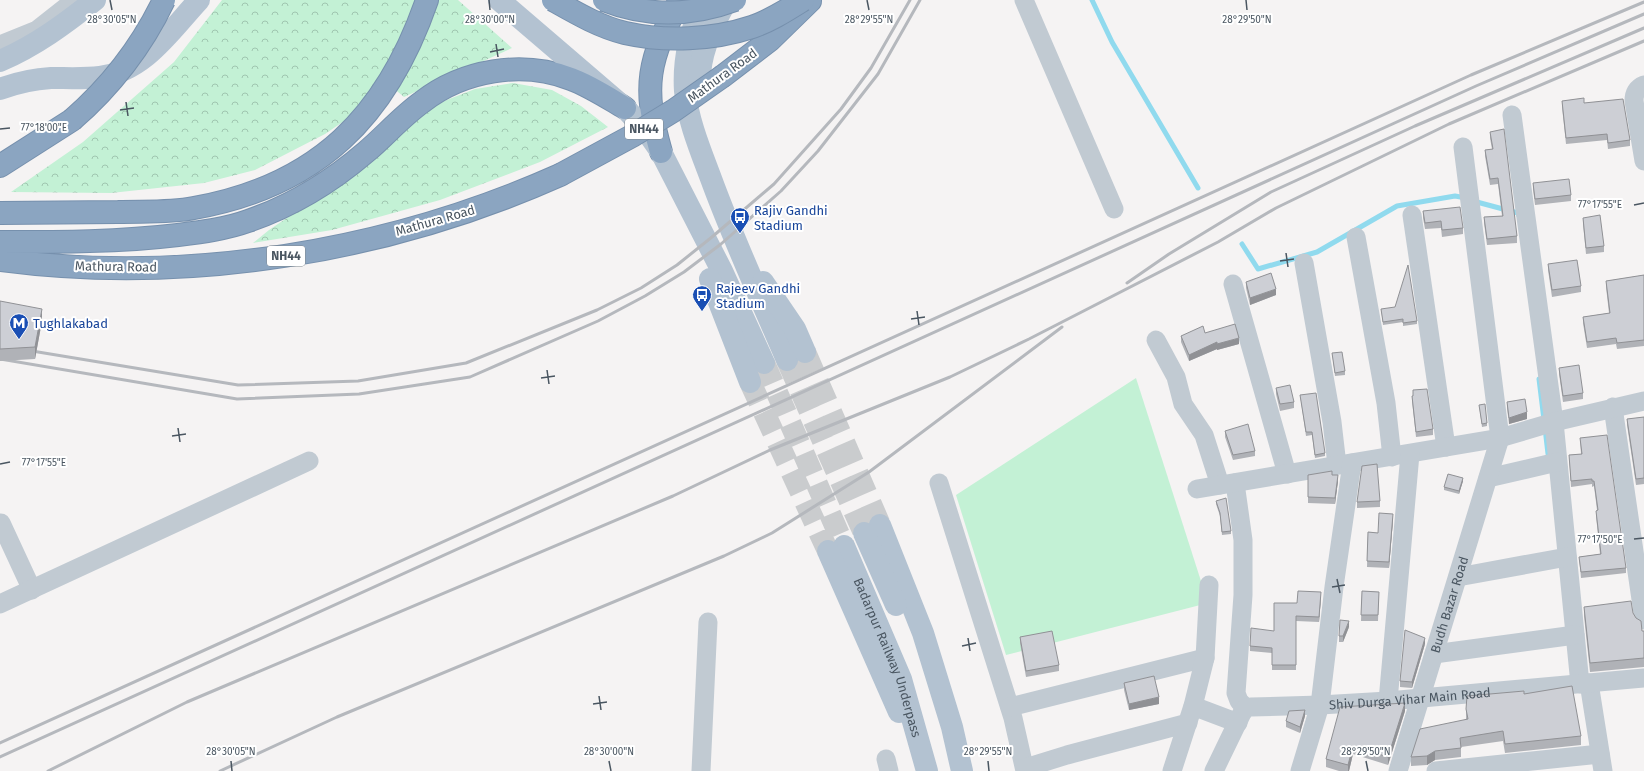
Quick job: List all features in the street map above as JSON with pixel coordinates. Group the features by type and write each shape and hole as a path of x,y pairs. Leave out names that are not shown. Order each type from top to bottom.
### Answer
{"highway":[{"path":"0,166 72,120 102,92 136,48 155,19 164,0"},
{"path":"0,213 165,211 194,208 260,190 288,177 331,149 370,111 388,86 400,65 410,45 427,0"},
{"path":"553,0 596,22 624,32 645,36 676,38 707,36 752,27 775,18 803,0"},
{"path":"604,0 634,9 660,13 701,10 735,0"},
{"path":"661,152 652,110 650,74 655,54 664,31 680,0"},
{"name":"Mathura Road","path":"0,260 92,267 159,267 251,260 336,247 432,223 513,196 560,175 632,136 673,111 770,40 811,0"},
{"path":"0,242 91,242 150,238 213,230 247,221 284,207 337,176 367,152 407,113 442,88 458,80 497,71 536,72 570,78 626,108"}],"main road":[{"path":"0,62 42,39 68,22 95,0"},
{"path":"173,28 187,0"},
{"path":"0,89 29,81 92,78 114,74 142,60 157,48 173,28 200,0"},
{"path":"499,0 626,108 647,132 661,152 693,215 764,363"},
{"path":"706,0 692,30 686,54 685,79 686,92 700,152 740,249 796,356"},
{"path":"716,192 701,102 700,67 711,32 727,0"},
{"path":"693,215 716,192"},
{"path":"714,257 710,279 750,382"},
{"name":"Badarpur Railway Underpass","path":"872,529 952,727 962,771"},
{"name":"Badarpur Railway Underpass","path":"923,771 836,548 901,679 927,771"}],"street":[{"path":"0,46 37,30 76,0"},
{"path":"1024,0 1114,209"},
{"path":"1644,85 1637,89 1634,94 1644,162"},
{"path":"1436,771 1601,763 1585,683 1571,636 1512,115"},
{"path":"1463,147 1500,438"},
{"path":"1412,216 1446,447"},
{"path":"1356,237 1386,403 1401,456 1388,701"},
{"path":"1300,771 1320,705 1334,587 1344,464 1332,422 1304,263"},
{"path":"1233,284 1287,474"},
{"path":"1156,340 1176,377 1183,404 1204,435 1228,484 1243,540 1243,587 1236,693 1242,715 1214,771"},
{"path":"1196,489 1401,456 1500,438 1613,407 1644,401"},
{"path":"1613,407 1644,620"},
{"name":"Budh Bazar Road","path":"1398,771 1500,438"},
{"path":"0,604 309,461"},
{"path":"1488,478 1552,463"},
{"path":"939,483 1010,708 1025,770 1191,715 1242,715"},
{"path":"1,523 32,590"},
{"path":"1458,577 1562,558"},
{"path":"1172,771 1191,715 1205,658 1208,585"},
{"path":"701,771 708,622"},
{"path":"1434,654 1571,636"},
{"path":"1010,708 1205,658"},
{"name":"Shiv Durga Vihar Main Road","path":"1242,715 1320,705 1388,701 1644,678"}],"green space":[{"path":"222,0 458,0 512,48 404,97 380,77 350,117 325,134 255,170 204,183 111,193 11,192 83,142 174,62"},
{"path":"513,83 552,90 581,106 608,127 540,162 440,200 332,230 253,243 269,230 333,187 439,103 475,89"},
{"path":"1136,378 1208,603 1006,655 956,495"}],"building":[{"path":"1584,98 1584,103 1623,99 1630,140 1608,143 1607,134 1566,138 1562,101"},
{"path":"1504,129 1517,236 1487,239 1484,217 1503,216 1498,178 1490,179 1485,150 1493,149 1490,132"},
{"path":"1569,179 1571,195 1535,199 1533,183"},
{"path":"1460,207 1463,228 1442,230 1441,221 1425,223 1423,211"},
{"path":"1600,215 1604,246 1586,248 1583,218"},
{"path":"1577,260 1581,286 1552,290 1548,264"},
{"path":"1408,265 1417,321 1403,323 1403,319 1383,322 1381,309 1395,307"},
{"path":"1271,273 1276,289 1250,298 1246,282"},
{"path":"1644,275 1644,340 1617,343 1616,338 1587,342 1583,317 1610,313 1606,281"},
{"name":"Tughlakabad","path":"0,301 42,309 35,347 0,349"},
{"path":"1235,324 1239,338 1217,344 1217,342 1189,355 1181,336 1203,326 1205,333"},
{"path":"1342,352 1345,371 1335,373 1332,353"},
{"path":"1579,365 1583,393 1563,396 1559,368"},
{"path":"1290,385 1294,402 1280,404 1276,388"},
{"path":"1427,389 1433,429 1416,432 1412,396 1413,390"},
{"path":"1316,393 1325,453 1315,455 1312,432 1306,432 1300,395"},
{"path":"1525,399 1527,412 1509,418 1507,402"},
{"path":"1485,404 1487,423 1482,424 1479,405"},
{"path":"1644,417 1644,478 1636,479 1627,419"},
{"path":"1248,424 1255,451 1233,455 1225,431"},
{"path":"1607,435 1626,568 1581,572 1579,557 1601,554 1596,511 1598,510 1594,481 1592,481 1592,479 1571,481 1569,455 1582,454 1580,438"},
{"path":"1377,464 1380,501 1357,502 1362,466"},
{"path":"1332,471 1332,475 1338,475 1335,498 1308,497 1308,475"},
{"path":"1448,474 1463,478 1459,491 1444,487"},
{"path":"1226,498 1231,531 1222,532 1220,513 1216,501"},
{"path":"1379,513 1393,514 1389,562 1367,561 1368,532 1378,533"},
{"path":"1298,591 1321,592 1319,617 1296,616 1296,665 1272,665 1272,648 1250,646 1251,628 1274,631 1274,603 1297,603"},
{"path":"1362,591 1379,592 1378,615 1361,615"},
{"path":"1631,601 1633,613 1636,618 1641,621 1642,631 1644,631 1644,658 1590,663 1584,607"},
{"path":"1340,620 1349,621 1343,636 1339,636"},
{"path":"1405,630 1425,638 1412,682 1400,681"},
{"path":"1052,631 1059,665 1026,671 1020,637"},
{"path":"1154,676 1159,697 1129,704 1124,683"},
{"path":"1572,686 1581,736 1505,744 1503,731 1460,738 1461,748 1435,751 1427,756 1411,757 1420,729 1468,719 1466,709 1467,696 1524,691 1524,694"},
{"path":"1405,703 1388,757 1353,746 1348,765 1326,759 1340,707"},
{"path":"1305,710 1300,727 1286,721 1289,711"}],"waterway":[{"path":"1092,0 1112,42 1198,188"},
{"path":"1242,244 1258,269 1317,252 1397,206 1455,196 1466,198"},
{"path":"1473,201 1518,213 1519,216"},
{"path":"1539,379 1544,420"},
{"path":"1545,428 1548,454"}],"tunnel":[{"path":"805,352 880,525"},
{"path":"787,360 864,533"},
{"path":"764,363 844,546"},
{"path":"750,382 828,551"}],"railway":[{"path":"26,350 238,385 358,381 466,363 597,310 641,288 677,265 712,237 774,184 841,109 871,68 910,0"},
{"path":"0,359 237,399 359,394 470,377 598,321 645,296 684,272 721,244 781,191 818,151 878,74 920,0"},
{"path":"0,743 1471,75 1644,2"},
{"path":"0,757 1476,86 1644,14"},
{"path":"1127,283 1169,254 1271,192 1415,126 1644,28"},
{"path":"48,771 187,702 673,496 770,450 950,377 1029,339 1218,242 1276,208 1449,124 1644,41"},
{"path":"220,771 337,717 724,556 772,533 869,472 1062,327"}],"place":[{"name":"Rajiv Gandhi Stadium","path":"740,234"},
{"name":"Rajeev Gandhi Stadium","path":"702,312"},
{"name":"Tughlakabad","path":"19,340"}]}
